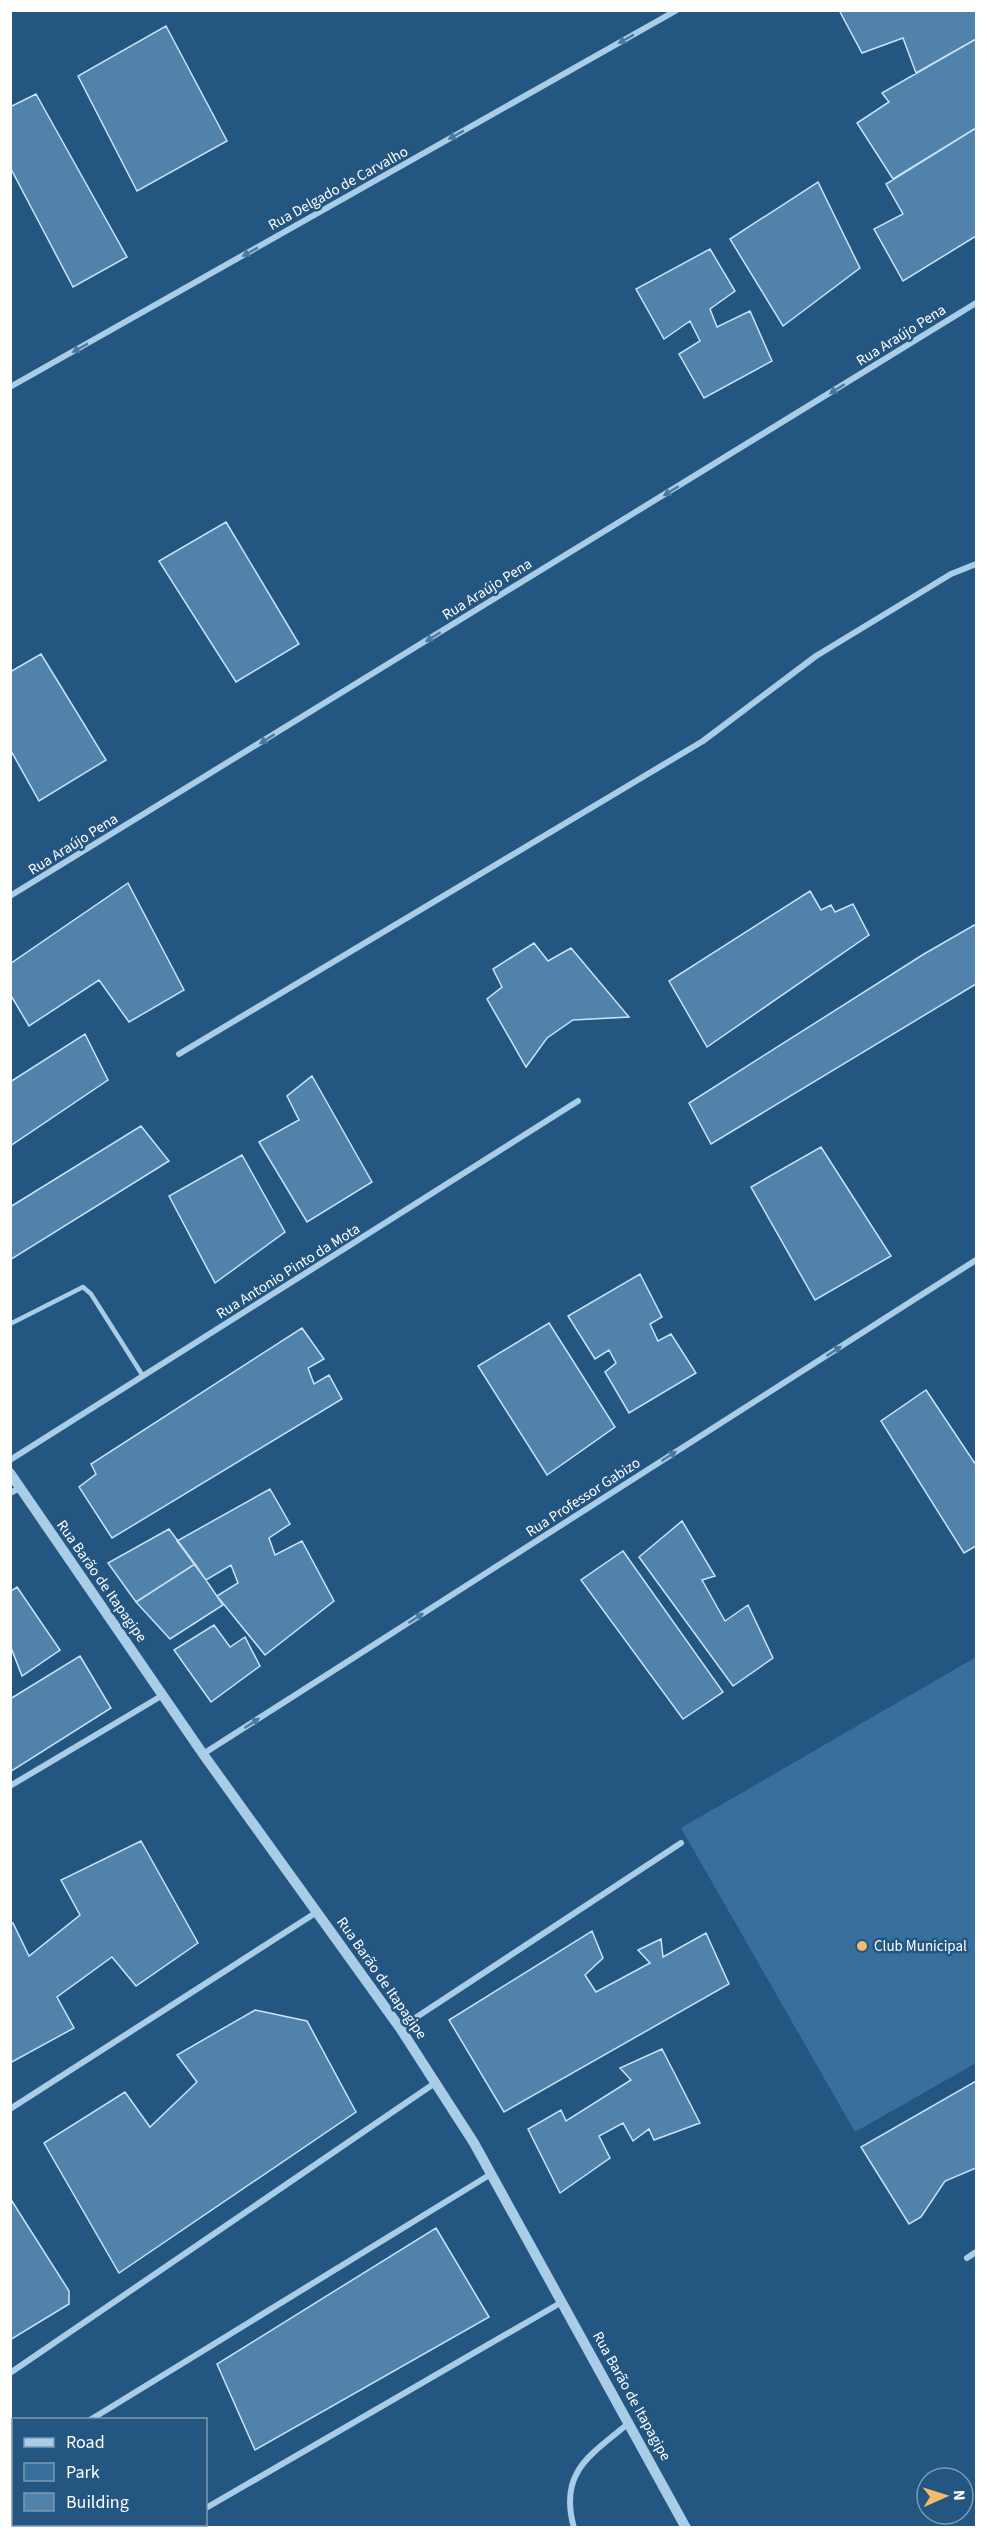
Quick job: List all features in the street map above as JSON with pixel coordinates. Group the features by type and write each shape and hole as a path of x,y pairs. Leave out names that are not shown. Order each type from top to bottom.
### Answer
{"street":[{"name":"Rua Delgado de Carvalho","path":"10,387 677,10"},
{"name":"Rua Araújo Pena","path":"10,896 976,303"},
{"path":"179,1054 703,741 816,656 951,574 976,564"},
{"name":"Rua Antonio Pinto da Mota","path":"10,1460 578,1101"},
{"name":"Rua Professor Gabizo","path":"203,1754 976,1260"},
{"name":"Rua Barão de Itapagipe","path":"10,1473 15,1490 400,2028 491,2174 630,2422 686,2528"},
{"path":"10,1786 163,1695"},
{"path":"400,2028 681,1843"},
{"path":"10,2109 317,1912"},
{"path":"10,2373 435,2083"},
{"path":"93,2418 491,2174"},
{"path":"967,2258 976,2252"},
{"path":"207,2507 562,2302"},
{"path":"574,2528 568,2504 570,2485 585,2461 630,2422"}],"lane":[{"path":"10,1324 83,1287 91,1294 143,1377"}],"green space":[{"name":"Club Municipal","path":"976,1657 976,2063 855,2132 681,1828"}],"building":[{"path":"839,10 976,10 976,39 916,73 903,38 862,53"},
{"path":"166,26 227,141 137,191 78,76"},
{"path":"976,39 976,128 893,179 857,123 889,102 882,93"},
{"path":"36,94 127,257 73,287 10,167 10,107"},
{"path":"976,128 976,236 903,281 874,229 903,214 886,184"},
{"path":"818,182 860,268 783,326 730,239"},
{"path":"710,249 735,291 710,309 717,327 750,311 772,361 704,398 679,354 700,341 690,321 664,339 636,289"},
{"path":"226,522 299,644 236,682 159,561"},
{"path":"41,654 106,760 39,801 10,749 10,672"},
{"path":"128,883 184,990 129,1022 99,980 29,1026 10,994 10,964"},
{"path":"810,891 821,910 831,905 835,912 853,904 869,935 707,1047 669,981"},
{"path":"976,924 976,984 711,1144 689,1103 924,954"},
{"path":"534,943 548,961 571,948 629,1017 573,1020 547,1038 526,1067 487,999 502,987 493,969"},
{"path":"85,1034 108,1080 10,1146 10,1082"},
{"path":"312,1076 372,1182 307,1222 259,1142 299,1120 287,1096"},
{"path":"141,1126 169,1161 10,1260 10,1207"},
{"path":"821,1147 891,1256 815,1300 751,1187"},
{"path":"242,1155 285,1232 215,1283 169,1196"},
{"path":"640,1274 662,1317 650,1324 658,1341 671,1334 696,1373 629,1413 605,1372 616,1363 609,1350 595,1359 568,1316"},
{"path":"549,1323 615,1427 547,1475 478,1366"},
{"path":"302,1328 324,1359 308,1368 314,1384 329,1375 342,1399 112,1538 79,1487 96,1474 91,1464"},
{"path":"926,1390 976,1465 976,1546 964,1553 881,1421"},
{"path":"270,1489 290,1524 269,1538 275,1555 302,1541 334,1601 265,1655 217,1596 238,1583 231,1565 206,1580 177,1541"},
{"path":"682,1521 715,1576 702,1580 725,1621 748,1605 773,1658 733,1686 639,1557"},
{"path":"169,1529 195,1564 136,1602 108,1563"},
{"path":"623,1551 723,1692 683,1719 581,1580"},
{"path":"195,1564 223,1605 170,1639 136,1602"},
{"path":"17,1587 60,1650 22,1676 10,1645 10,1592"},
{"path":"214,1625 230,1647 245,1637 260,1666 211,1702 174,1650"},
{"path":"80,1656 111,1708 10,1772 10,1699"},
{"path":"141,1841 198,1943 136,1986 112,1957 57,1997 74,2028 10,2063 10,1925 13,1923 29,1956 80,1915 61,1880"},
{"path":"592,1931 603,1958 585,1975 596,1992 650,1963 638,1950 661,1939 663,1957 706,1933 729,1984 504,2112 449,2020"},
{"path":"255,2010 307,2021 356,2112 119,2273 44,2143 125,2092 150,2127 197,2082 177,2055"},
{"path":"662,2049 700,2123 654,2140 649,2129 633,2141 623,2123 599,2136 610,2158 560,2193 528,2129 561,2110 566,2121 631,2080 620,2068"},
{"path":"976,2081 976,2168 945,2181 921,2217 909,2224 861,2147"},
{"path":"10,2198 69,2291 69,2304 10,2340"},
{"path":"436,2228 489,2317 255,2450 217,2364"}],"place":[{"name":"Club Municipal","path":"862,1946"}]}
